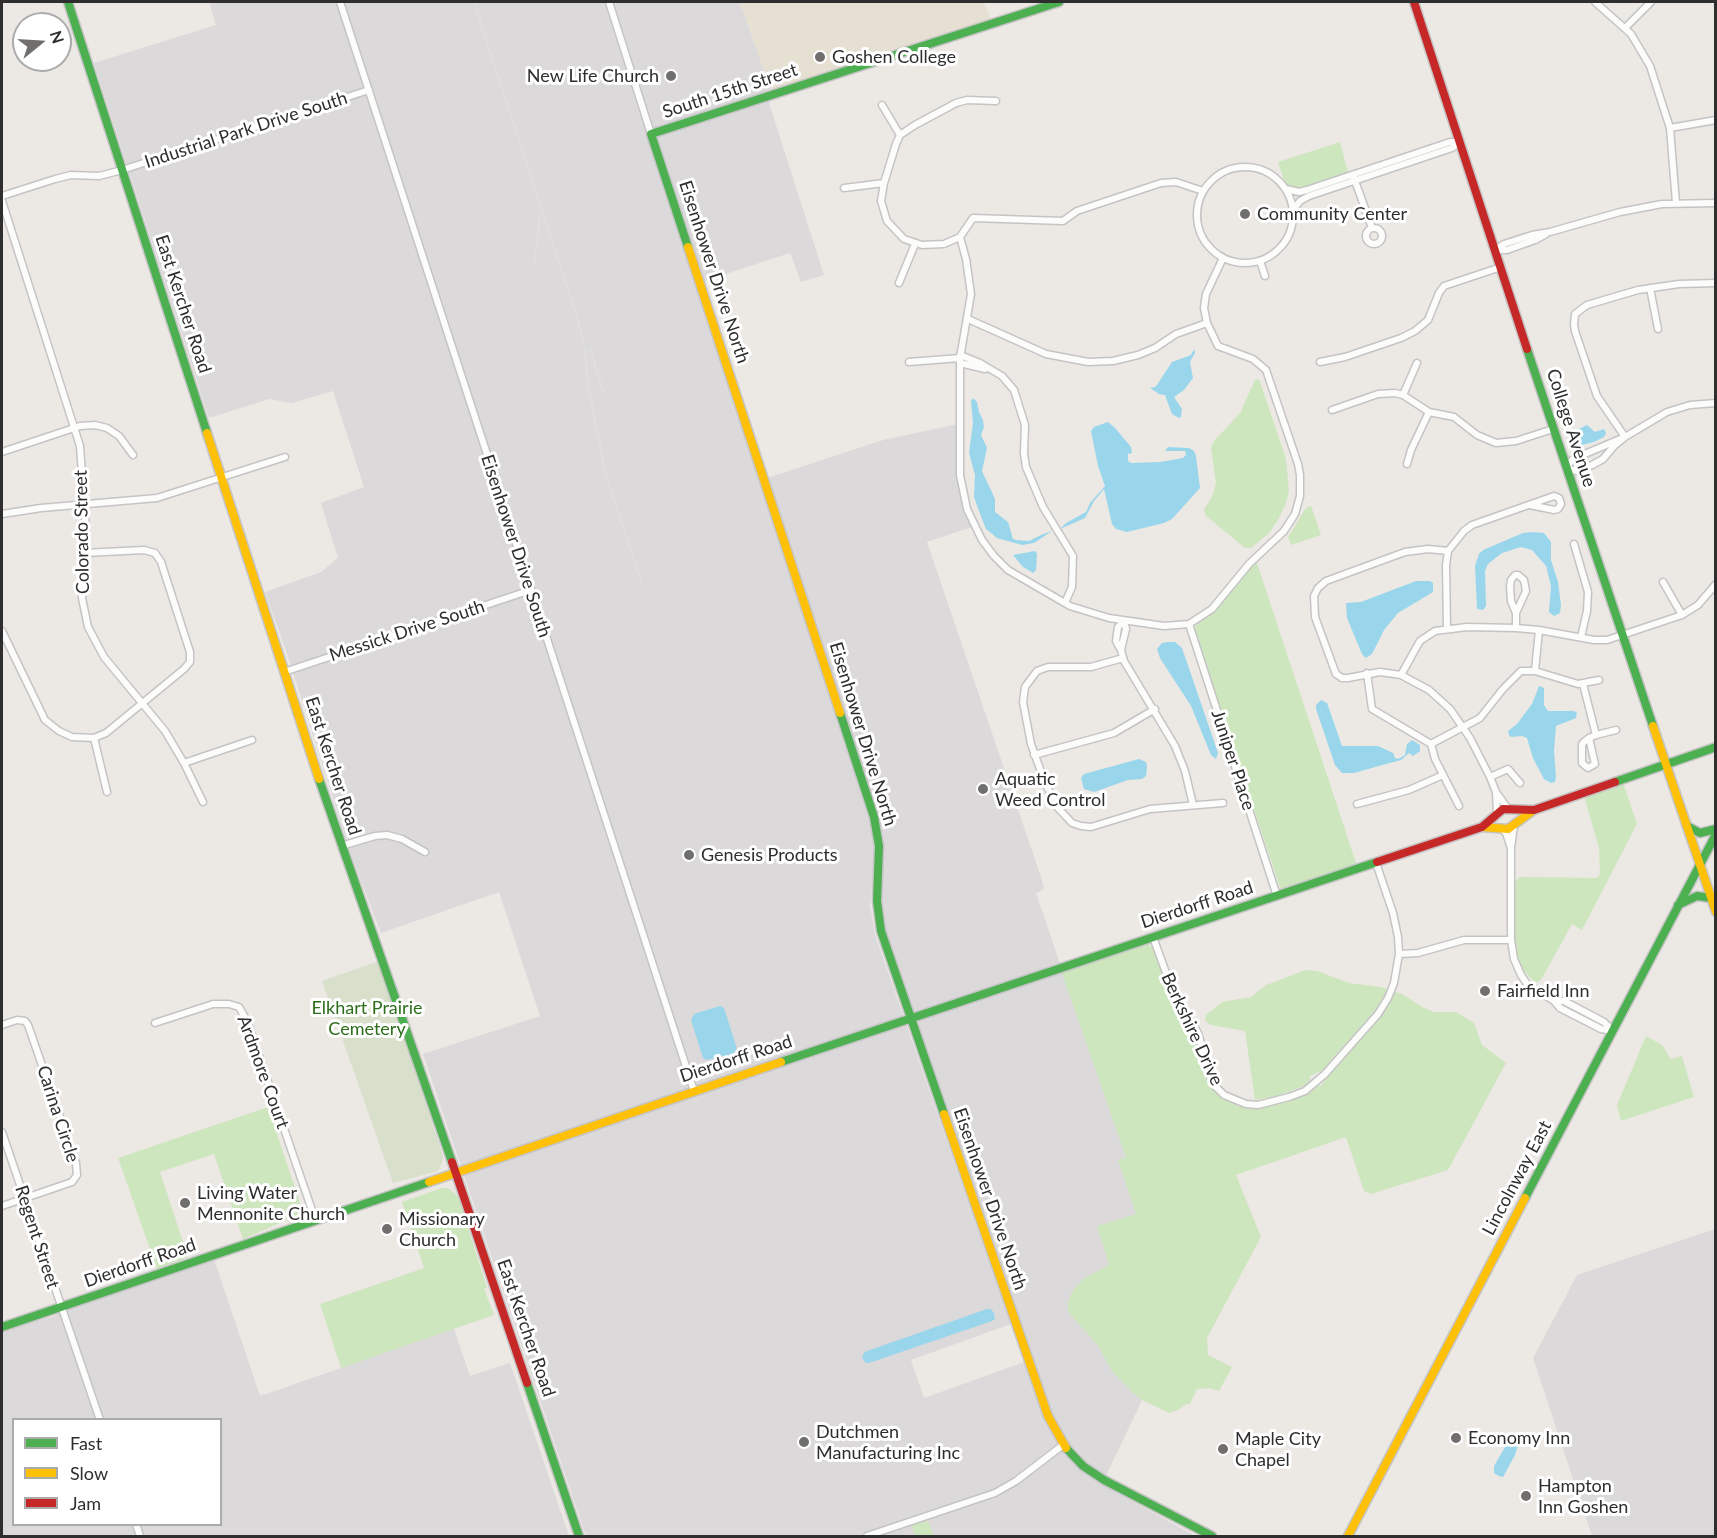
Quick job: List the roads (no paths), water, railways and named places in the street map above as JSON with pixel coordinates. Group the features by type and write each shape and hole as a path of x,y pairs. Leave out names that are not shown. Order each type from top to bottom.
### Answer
{"main road":[{"name":"East Kercher Road","path":"68,2 341,846 456,1172 579,1536"},
{"name":"South 15th Street","path":"651,134 1059,2"},
{"name":"College Avenue","path":"1414,2 1553,429 1716,912"},
{"name":"Eisenhower Drive North","path":"651,134 874,817 879,846 878,916 882,937 1053,1428 1063,1445 1093,1473 1212,1536"},
{"name":"Dierdorff Road","path":"1482,826 1508,829 1534,810 1716,747"},
{"name":"Dierdorff Road","path":"2,1327 694,1090 1376,863 1482,826 1503,809 1534,810"},
{"path":"1509,809 1515,814 1514,825"},
{"path":"1497,814 1496,822 1501,828"},
{"path":"1687,826 1700,833 1710,832 1716,828"},
{"name":"Lincolnway East","path":"1348,1536 1716,834"},
{"path":"1678,905 1697,896 1711,898"}],"street":[{"name":"Eisenhower Drive South","path":"340,2 694,1090"},
{"name":"Eisenhower Drive North","path":"609,2 651,134"},
{"path":"1595,2 1625,28 1650,66 1670,128 1676,203"},
{"path":"1625,28 1651,2"},
{"name":"Industrial Park Drive South","path":"2,196 55,178 72,175 99,176 122,170 369,90"},
{"path":"996,101 967,100 956,103 900,135 884,183 882,201 887,221 897,233 915,244 937,245 960,237 973,218 1063,221 1077,211 1161,183 1176,182 1203,191"},
{"path":"882,105 900,135"},
{"path":"1670,128 1716,120"},
{"path":"1286,189 1304,191 1452,148 1460,142"},
{"path":"1242,166 1256,167 1278,179 1286,189 1293,210 1291,230 1274,253 1260,261 1242,263 1223,258 1208,245 1198,225 1197,210 1203,191 1216,176 1228,169 1242,166"},
{"path":"1293,210 1306,197 1354,177"},
{"path":"1354,177 1372,228"},
{"path":"844,188 884,183"},
{"name":"Colorado Street","path":"2,201 75,428 81,456 84,505 82,598 88,627 104,657 165,731 203,802"},
{"path":"1495,250 1507,250 1550,232 1620,212 1676,203 1716,202"},
{"path":"960,237 970,284 968,319 960,359 962,414 960,475 964,499 982,540 1004,567 1063,602 1093,614 1164,626 1189,624 1212,609 1249,564 1284,531 1294,514 1301,486 1298,464 1266,370 1253,359 1218,346 1207,324 1204,309 1206,294 1223,258"},
{"path":"899,283 915,244"},
{"path":"1260,261 1265,276"},
{"path":"1320,362 1390,342 1415,331 1428,320 1444,286 1501,267"},
{"path":"1625,437 1597,396 1575,331 1574,318 1578,311 1587,305 1628,292 1679,284 1716,283"},
{"path":"1650,288 1658,329"},
{"path":"968,319 1046,354 1088,362 1113,361 1138,355 1155,348 1179,333 1207,324"},
{"path":"909,362 960,359 980,363 1008,381 1026,425 1024,453 1026,467 1038,498 1073,556 1072,580 1063,602"},
{"path":"1403,395 1417,363"},
{"path":"1332,410 1384,393 1403,395 1429,412 1454,417 1478,435 1496,443 1516,441 1553,429"},
{"path":"1625,437 1573,459 1566,468 1577,471 1592,465 1603,459 1625,437 1656,418 1679,408 1716,403"},
{"path":"1407,464 1429,412"},
{"path":"2,452 75,428 95,425 107,428 124,440 133,454"},
{"path":"2,514 41,508 148,499 285,457"},
{"path":"1447,628 1446,565 1448,551 1467,527 1530,505"},
{"path":"1574,544 1588,592 1587,611 1581,637"},
{"path":"1448,551 1428,549 1405,552 1326,581 1318,588 1314,596 1315,616 1336,674 1341,678 1380,672 1401,675 1417,682 1439,698 1464,728 1496,792 1509,809"},
{"path":"2,631 40,710 49,724 68,736 94,738 116,726 184,669 190,658 189,649 161,562 155,553 147,550 84,553"},
{"path":"1516,613 1526,591 1524,580 1518,575 1511,580 1511,601 1516,613 1516,628"},
{"path":"1663,582 1682,615"},
{"path":"1401,675 1420,641 1435,631 1447,628 1516,628 1607,640 1682,615 1698,605 1716,584"},
{"name":"Messick Drive South","path":"284,672 531,590"},
{"path":"1709,594 1716,599"},
{"path":"1124,621 1118,627 1116,641 1123,658 1155,709 1182,761 1191,790 1192,805"},
{"name":"Juniper Place","path":"1189,624 1277,896"},
{"path":"1535,670 1539,630"},
{"path":"2,652 9,648"},
{"path":"1123,658 1090,668 1048,667 1037,671 1030,678 1024,691 1023,702 1027,729 1034,756 1063,815 1076,825 1096,826 1143,811 1223,803"},
{"path":"1431,744 1480,718 1503,688 1521,672 1535,670 1578,684 1599,680"},
{"path":"1367,674 1372,709 1431,744 1435,759 1459,806"},
{"path":"1583,684 1596,735"},
{"path":"1034,756 1114,733 1155,709"},
{"path":"1589,738 1616,730"},
{"path":"94,738 107,792"},
{"path":"184,763 252,740"},
{"path":"1490,777 1508,769 1520,783"},
{"path":"1358,804 1409,790 1443,775"},
{"path":"1496,792 1497,814"},
{"path":"1514,825 1514,839 1511,848 1511,940 1514,959 1521,975 1560,1008 1601,1029 1613,1031"},
{"path":"1501,828 1506,833 1511,848"},
{"path":"341,846 375,836 387,835 402,839 425,852"},
{"name":"Berkshire Drive","path":"1153,937 1169,984 1197,1034 1214,1085 1224,1095 1246,1104 1258,1105 1289,1097 1305,1091 1318,1082 1384,1005 1397,975 1400,954 1393,912 1376,863"},
{"path":"1400,954 1418,953 1464,940 1511,940"},
{"name":"Ardmore Court","path":"155,1023 213,1004 229,1004 239,1007 247,1021 315,1220"},
{"name":"Carina Circle","path":"2,1025 17,1020 26,1021 77,1169 77,1175 72,1182 24,1199"},
{"name":"Regent Street","path":"2,1132 60,1308 100,1418"},
{"path":"2,1206 24,1199"},
{"path":"867,1536 995,1493 1016,1481 1063,1445"}],"water":[{"path":"1194,349 1195,353 1190,362 1193,378 1184,390 1174,397 1182,409 1179,418 1172,414 1165,395 1150,388 1157,385 1172,362 1191,355"},
{"path":"973,398 977,402 983,420 984,427 981,435 987,448 982,471 995,499 995,512 1008,522 1013,539 1016,540 1029,541 1052,531 1034,543 1022,545 997,538 986,529 974,497 975,475 969,453 973,423 971,401"},
{"path":"1108,422 1131,447 1132,453 1128,454 1128,461 1131,463 1160,462 1183,458 1186,455 1185,451 1165,451 1168,447 1189,448 1194,451 1200,488 1172,519 1127,532 1116,529 1112,524 1104,489 1085,518 1060,529 1086,512 1090,503 1105,486 1098,466 1091,431 1094,427"},
{"path":"1587,425 1595,432 1604,429 1606,433 1604,437 1582,445 1577,442 1575,435 1579,429"},
{"path":"1523,533 1544,533 1551,542 1551,560 1558,582 1560,613 1554,616 1549,612 1551,586 1546,566 1532,550 1521,547 1502,553 1488,564 1485,571 1486,606 1483,610 1477,609 1475,566 1479,554 1483,550"},
{"path":"1035,551 1037,554 1036,570 1033,573 1023,567 1013,555"},
{"path":"1416,581 1430,581 1433,583 1433,592 1398,613 1384,630 1372,654 1366,658 1362,654 1347,618 1346,603 1361,602"},
{"path":"1175,642 1182,648 1218,753 1216,759 1211,755 1191,706 1160,658 1157,649 1162,643"},
{"path":"1539,686 1544,688 1544,705 1548,711 1577,713 1576,718 1556,726 1554,751 1556,777 1555,782 1551,783 1544,779 1533,758 1527,738 1511,737 1508,731 1517,724 1532,704"},
{"path":"1321,700 1327,703 1342,746 1378,746 1393,753 1398,759 1405,755 1407,744 1412,740 1420,745 1420,751 1413,756 1409,753 1401,760 1354,773 1342,773 1335,765 1316,709 1316,705"},
{"path":"1139,759 1146,762 1147,767 1146,776 1142,779 1128,780 1094,792 1084,789 1081,778 1084,774"},
{"path":"720,1006 724,1008 737,1049 733,1054 706,1060 703,1058 691,1020 694,1014"},
{"path":"991,1309 994,1313 995,1319 992,1321 869,1363 862,1358 867,1351"},
{"path":"1512,1441 1518,1445 1515,1455 1503,1477 1499,1476 1494,1473 1494,1466 1508,1442"}],"railway":[{"path":"474,2 579,324 585,350 588,385 606,475 642,585"},
{"path":"534,267 540,215"},
{"path":"590,348 604,394"}],"place":[{"name":"Goshen College","path":"820,57"},
{"name":"New Life Church","path":"671,76"},
{"name":"Community Center","path":"1245,214"},
{"name":"Aquatic Weed Control","path":"983,789"},
{"name":"Genesis Products","path":"689,855"},
{"name":"Fairfield Inn","path":"1485,991"},
{"name":"Living Water Mennonite Church","path":"185,1203"},
{"name":"Missionary Church","path":"387,1229"},
{"name":"Economy Inn","path":"1456,1438"},
{"name":"Dutchmen Manufacturing Inc","path":"804,1442"},
{"name":"Maple City Chapel","path":"1223,1449"},
{"name":"Hampton Inn Goshen","path":"1526,1496"}],"park label":[{"name":"Elkhart Prairie Cemetery","path":"367,1018"}]}
